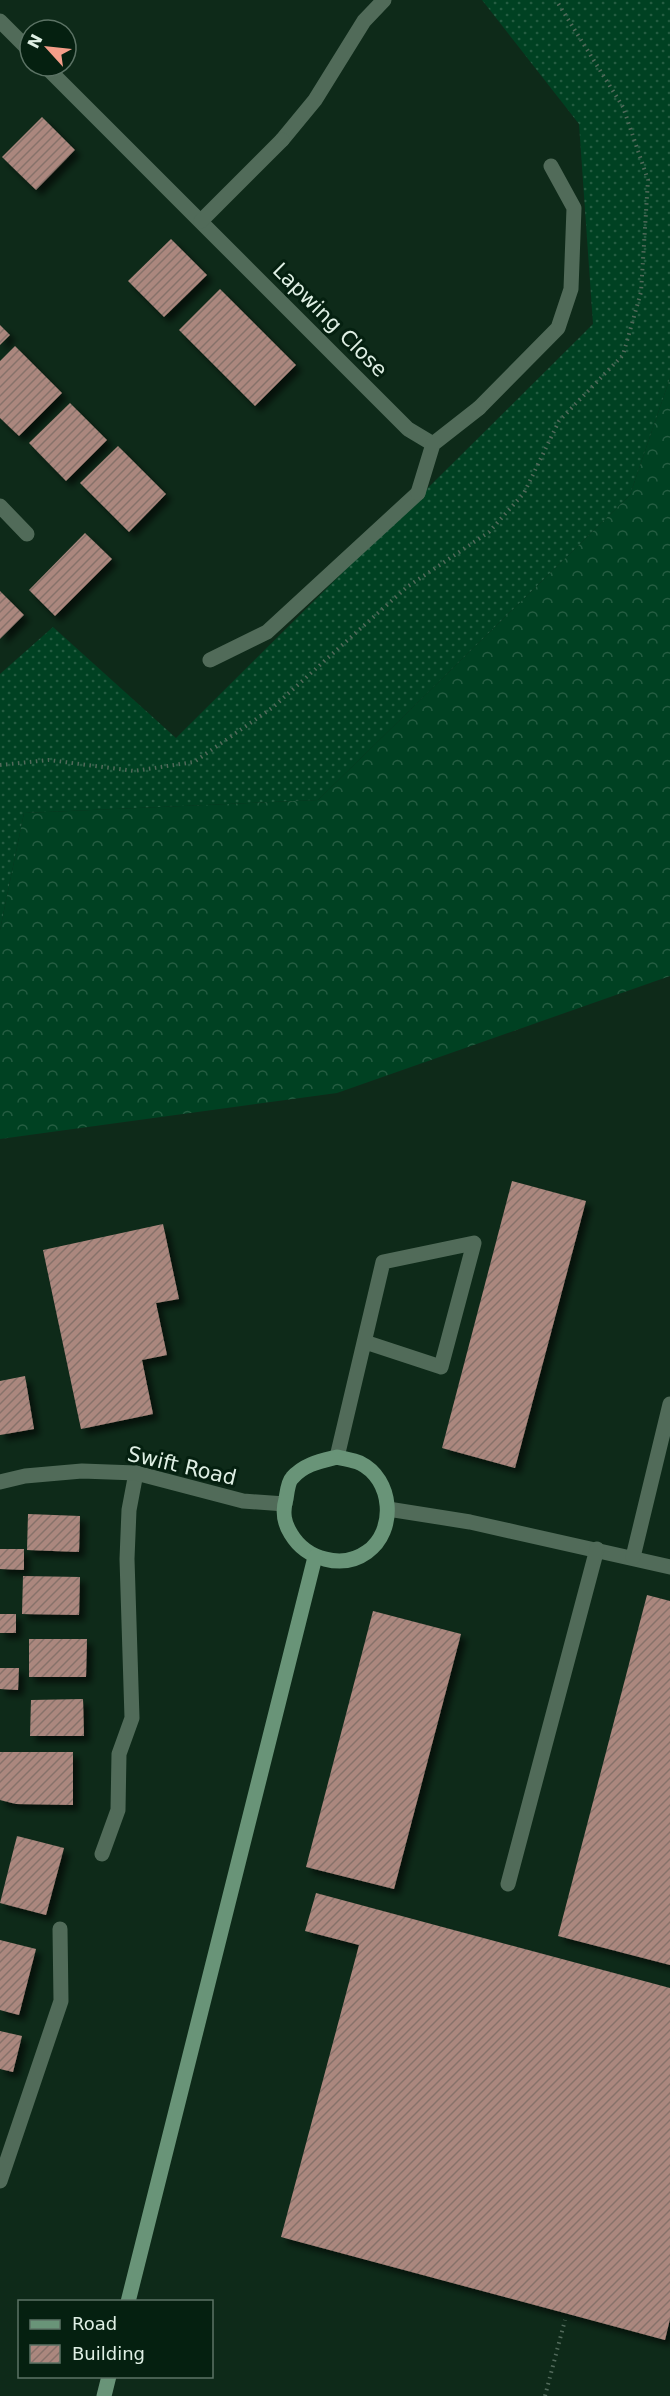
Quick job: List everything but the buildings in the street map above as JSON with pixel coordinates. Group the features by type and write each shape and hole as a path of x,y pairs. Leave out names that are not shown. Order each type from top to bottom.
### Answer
{"street":[{"path":"201,221 282,140 315,100 364,21 384,0"},
{"path":"0,21 18,39"},
{"name":"Lapwing Close","path":"57,78 408,429 433,444"},
{"path":"210,660 267,632 418,493 433,444 479,408 558,328 571,289 574,208 550,166"},
{"path":"0,506 27,534"},
{"path":"337,1457 383,1262 474,1243 441,1367 365,1342"},
{"path":"633,1557 670,1404"},
{"path":"337,1457 361,1463 380,1481 388,1509 383,1533 367,1552 341,1561 315,1557 297,1544 284,1523 285,1504 291,1479 312,1463 337,1457"},
{"name":"Swift Road","path":"0,1482 25,1476 82,1470 136,1473 243,1501 285,1504"},
{"path":"102,1854 118,1810 119,1754 132,1718 127,1559 129,1510 136,1473"},
{"path":"388,1509 470,1522 670,1567"},
{"path":"508,1884 597,1549"},
{"path":"128,2300 315,1557"},
{"path":"0,2181 61,2001 60,1929"},
{"path":"104,2396 108,2378"}],"path":[{"path":"545,2396 565,2320"}],"green space":[{"path":"482,0 670,0 670,378 630,495 318,800 24,813 0,930 0,674 53,627 176,738 593,324 579,124"},
{"path":"670,378 670,976 337,1093 0,1139 0,930 24,813 318,800 630,495"}]}
